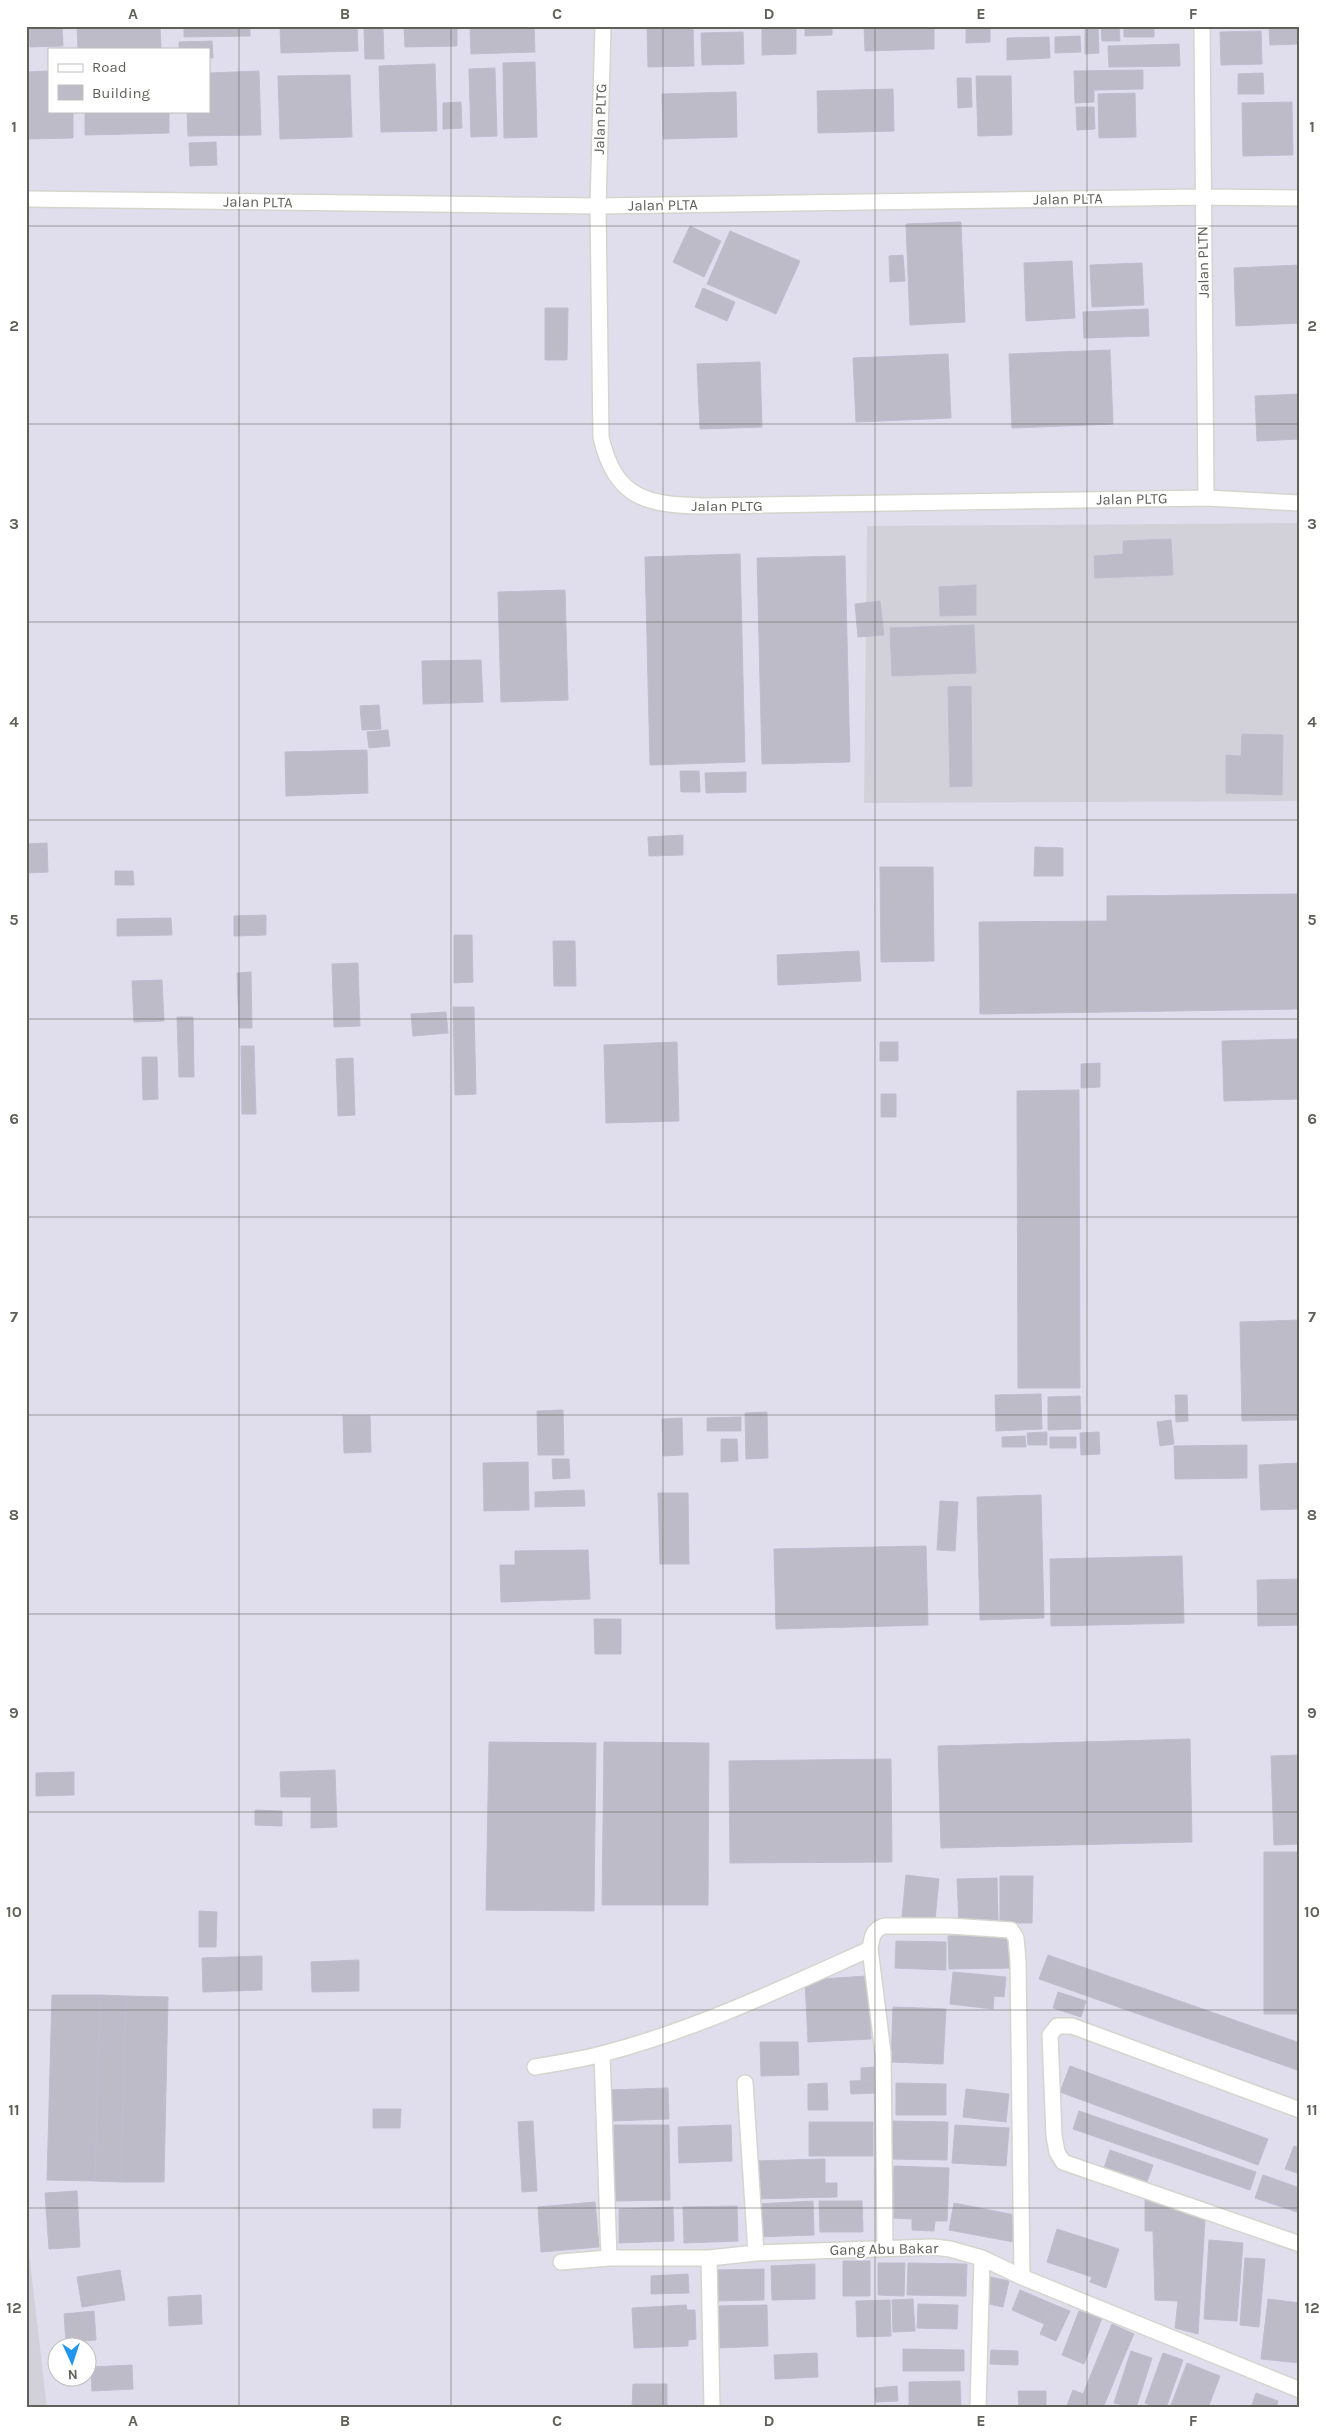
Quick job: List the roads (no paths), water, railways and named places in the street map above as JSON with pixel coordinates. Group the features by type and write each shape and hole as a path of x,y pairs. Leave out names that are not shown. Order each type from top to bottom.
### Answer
{"street":[{"name":"Jalan PLTG","path":"603,26 598,206 602,437 605,453 613,470 634,494 652,502 668,506 1206,498 1300,503"},
{"name":"Jalan PLTN","path":"1202,26 1206,498"},
{"name":"Jalan PLTA","path":"26,199 598,206 1202,197 1300,198"},
{"path":"886,2248 883,2053 870,1950 872,1935 877,1928 884,1926 998,1928 1011,1930 1016,1938 1022,2277"},
{"path":"535,2067 602,2054 680,2030 741,2006 870,1950"},
{"path":"1300,2110 1072,2026 1057,2026 1050,2035 1054,2136 1057,2152 1064,2162 1300,2244"},
{"path":"602,2054 609,2258"},
{"path":"745,2083 756,2253"},
{"name":"Gang Abu Bakar","path":"561,2262 609,2258 709,2258 756,2253 886,2248 950,2249 982,2258 1022,2277 1300,2390"},
{"path":"709,2258 712,2408"},
{"path":"978,2408 982,2258"}]}
